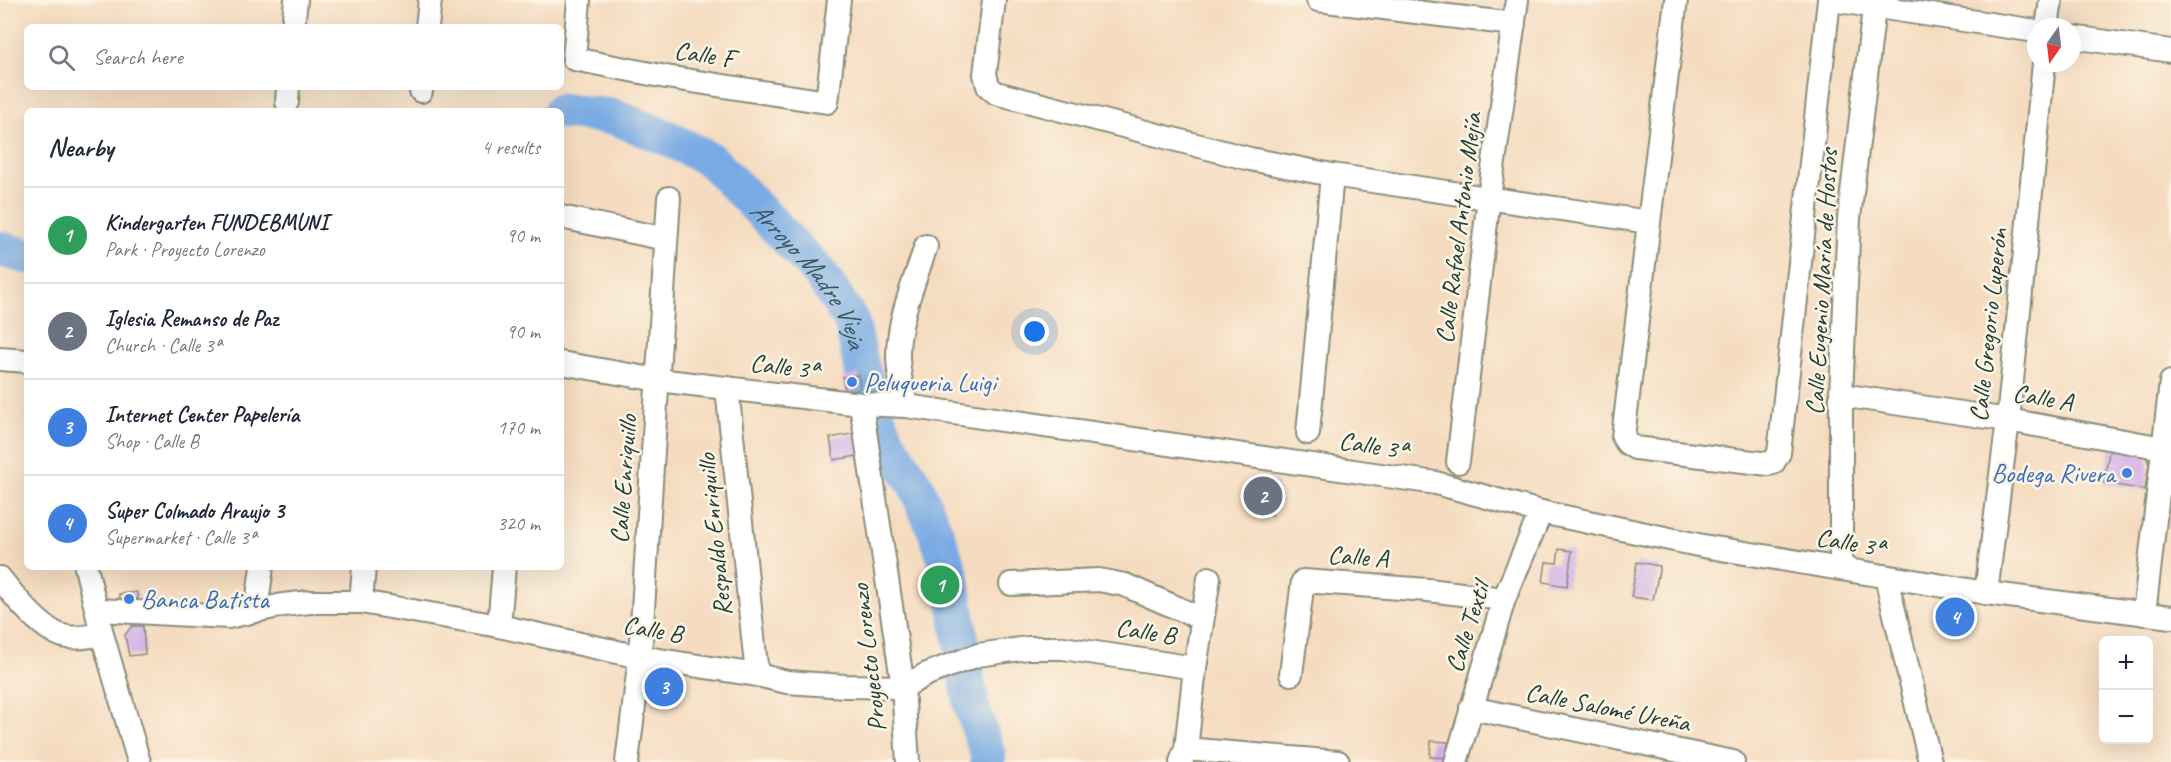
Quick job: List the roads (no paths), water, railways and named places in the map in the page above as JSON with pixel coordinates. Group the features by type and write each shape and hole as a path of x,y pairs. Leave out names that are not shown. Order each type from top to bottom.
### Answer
{"street":[{"path":"293,24 296,0"},
{"path":"427,24 430,0"},
{"name":"Calle F","path":"579,0 574,59 666,77 827,102 839,0"},
{"path":"994,0 985,74 988,86 996,93 1250,159 1332,175 1649,222"},
{"path":"1318,0 1514,24"},
{"name":"Calle Rafael Antonio Mejía","path":"1458,462 1489,197 1516,0"},
{"path":"1676,0 1623,437 1635,448 1769,464 1773,463 1779,453 1831,0 1874,3 2027,29"},
{"path":"2048,18 2051,0"},
{"name":"Calle Eugenio María de Hostos","path":"1841,569 1841,395 1849,218 1874,3"},
{"path":"2081,38 2171,51"},
{"name":"Calle Gregorio Luperón","path":"1986,593 2008,420 2042,72"},
{"path":"1308,433 1332,175"},
{"name":"Calle Enriquillo","path":"627,762 640,657 669,198"},
{"path":"564,218 666,239"},
{"path":"900,406 898,355 901,329 926,246"},
{"path":"0,359 24,361"},
{"name":"Calle 3ª","path":"564,364 658,380 861,404 900,406 1436,483 1541,513 1703,546 1986,593 2171,618"},
{"path":"2144,614 2171,382"},
{"name":"Respaldo Enriquillo","path":"727,388 757,675"},
{"name":"Calle A","path":"1841,395 2008,420 2163,448"},
{"name":"Proyecto Lorenzo","path":"861,404 903,687 908,762"},
{"name":"Calle Textil","path":"1456,762 1504,599 1541,513"},
{"path":"88,570 102,634 139,762"},
{"path":"256,610 262,570"},
{"path":"361,602 364,570"},
{"path":"499,626 504,570"},
{"path":"1886,577 1930,762"},
{"path":"0,578 48,630 66,638 102,634"},
{"path":"1209,578 1183,755 1338,762"},
{"path":"1011,584 1099,580 1125,585 1202,619"},
{"name":"Calle A","path":"1292,674 1303,581 1428,590 1504,599"},
{"name":"Calle B","path":"98,610 228,616 310,602 361,602 499,626 640,657 757,675 787,682 903,687 952,663 978,655 1028,648 1063,648 1195,668"},
{"name":"Calle Salomé Ureña","path":"1471,708 1732,762"}],"waterway":[{"name":"Arroyo Madre Vieja","path":"564,111 614,117 670,139 712,161 819,272 851,320 873,406 887,440 916,486 951,575 971,705 988,755 988,762"},
{"name":"Arroyo Madre Vieja","path":"0,249 24,255"}],"place":[{"name":"Peluqueria Luigi","path":"852,382"},
{"name":"Bodega Rivera","path":"2127,473"},
{"name":"Iglesia Remanso de Paz","path":"1263,496"},
{"name":"Kindergarten FUNDEBMUNI","path":"940,585"},
{"name":"Banca Batista","path":"129,599"},
{"name":"Super Colmado Araujo 3","path":"1955,617"},
{"name":"Internet Center Papelería","path":"664,687"}]}
